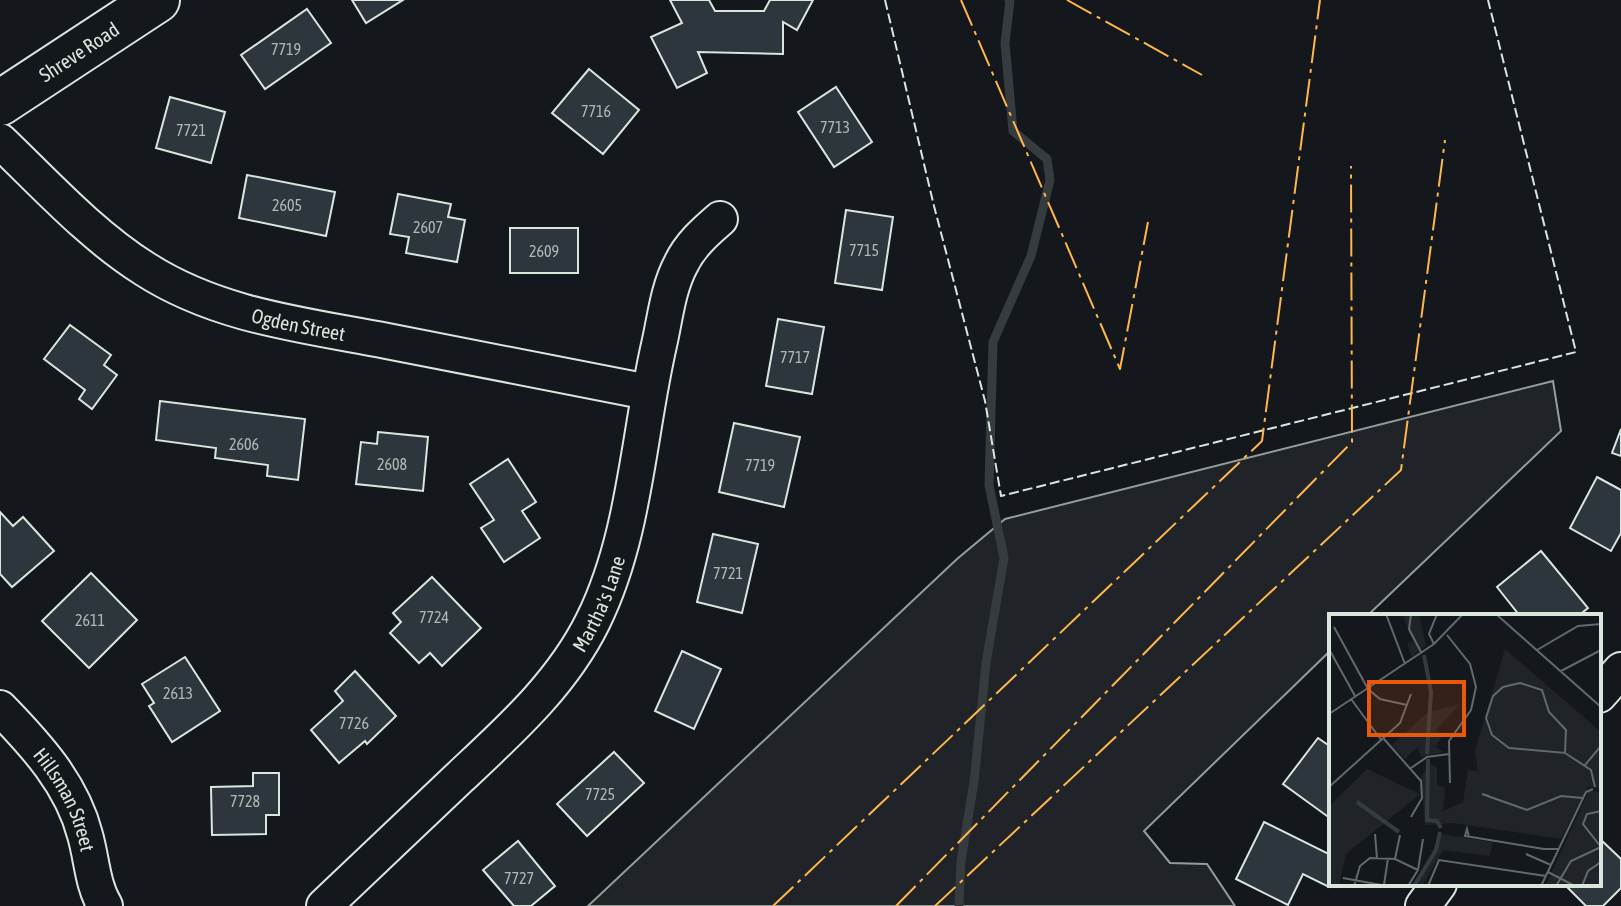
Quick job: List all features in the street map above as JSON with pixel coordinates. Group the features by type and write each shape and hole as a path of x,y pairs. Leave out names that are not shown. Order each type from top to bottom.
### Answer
{"main road":[{"name":"Shreve Road","path":"0,103 157,0"}],"street":[{"name":"Ogden Street","path":"0,141 102,238 145,269 190,294 247,314 306,327 648,392"},
{"name":"Martha's Lane","path":"324,906 530,710 564,670 592,623 614,571 629,508 648,392 670,294 680,264 698,238 720,219"},
{"path":"1601,693 1621,670"},
{"name":"Hillsman Street","path":"0,708 26,734 70,795 85,834 99,896 105,906"},
{"path":"1423,906 1438,886"}],"shaded area":[{"path":"1553,381 1561,431 1369,614 1329,614 1329,652 1144,831 1170,863 1207,864 1235,906 588,906 957,559 1005,519"}],"building":[{"path":"352,0 403,0 366,23"},
{"path":"670,0 709,0 715,11 764,11 770,0 813,0 797,30 783,22 783,54 698,52 707,73 677,88 651,37 682,23"},
{"path":"307,9 331,43 265,89 241,55"},
{"path":"589,69 639,110 603,154 552,113"},
{"path":"836,87 872,142 834,167 798,112"},
{"path":"170,97 225,112 211,163 156,148"},
{"path":"247,175 335,192 326,236 239,218"},
{"path":"398,194 451,204 448,217 465,220 457,262 406,253 409,237 390,234"},
{"path":"846,210 893,217 882,290 835,283"},
{"path":"510,228 578,228 578,273 510,273"},
{"path":"778,319 824,327 812,394 766,386"},
{"path":"70,325 111,355 104,365 117,375 92,409 79,399 85,390 44,359"},
{"path":"160,401 305,419 298,480 267,476 268,465 215,458 216,448 156,440"},
{"path":"734,423 800,437 784,507 719,492"},
{"path":"1621,429 1621,456 1612,453"},
{"path":"378,432 428,437 423,491 356,484 361,442 377,444"},
{"path":"508,459 536,502 522,511 540,538 504,562 481,528 494,520 470,484"},
{"path":"1597,477 1621,490 1621,533 1611,551 1570,528"},
{"path":"0,512 13,526 23,517 54,551 12,587 0,574"},
{"path":"713,534 758,544 742,613 697,602"},
{"path":"1541,551 1588,608 1580,614 1518,614 1497,587"},
{"path":"91,573 137,620 89,668 42,621"},
{"path":"432,577 481,628 442,666 430,653 419,663 390,633 401,622 393,613"},
{"path":"682,651 721,669 694,729 655,711"},
{"path":"185,657 220,711 172,742 149,706 154,703 142,684"},
{"path":"355,671 396,716 367,744 365,741 339,763 311,730 343,701 335,691"},
{"path":"1318,738 1329,746 1327,816 1283,784"},
{"path":"614,752 644,783 587,836 557,804"},
{"path":"253,773 279,773 279,815 266,815 266,834 212,835 211,787 253,786"},
{"path":"1264,822 1329,854 1329,887 1303,874 1288,905 1236,879"},
{"path":"1601,840 1621,859 1621,888 1603,906 1586,906 1566,886 1601,886"},
{"path":"518,841 555,886 531,906 514,906 483,870"}],"waterway":[{"path":"959,906 961,861 974,782 986,663 1004,558 989,485 993,342 1031,256 1050,180 1047,159 1013,131 1005,43 1009,0"}],"fence":[{"path":"885,0 985,401 1001,496 1576,352 1488,0"}],"power":[{"path":"961,0 1120,369 1148,222"},
{"path":"1067,0 1202,75"},
{"path":"773,906 1262,441 1320,0"},
{"path":"935,906 1401,470 1445,140"},
{"path":"896,906 1352,442 1351,166"}]}
